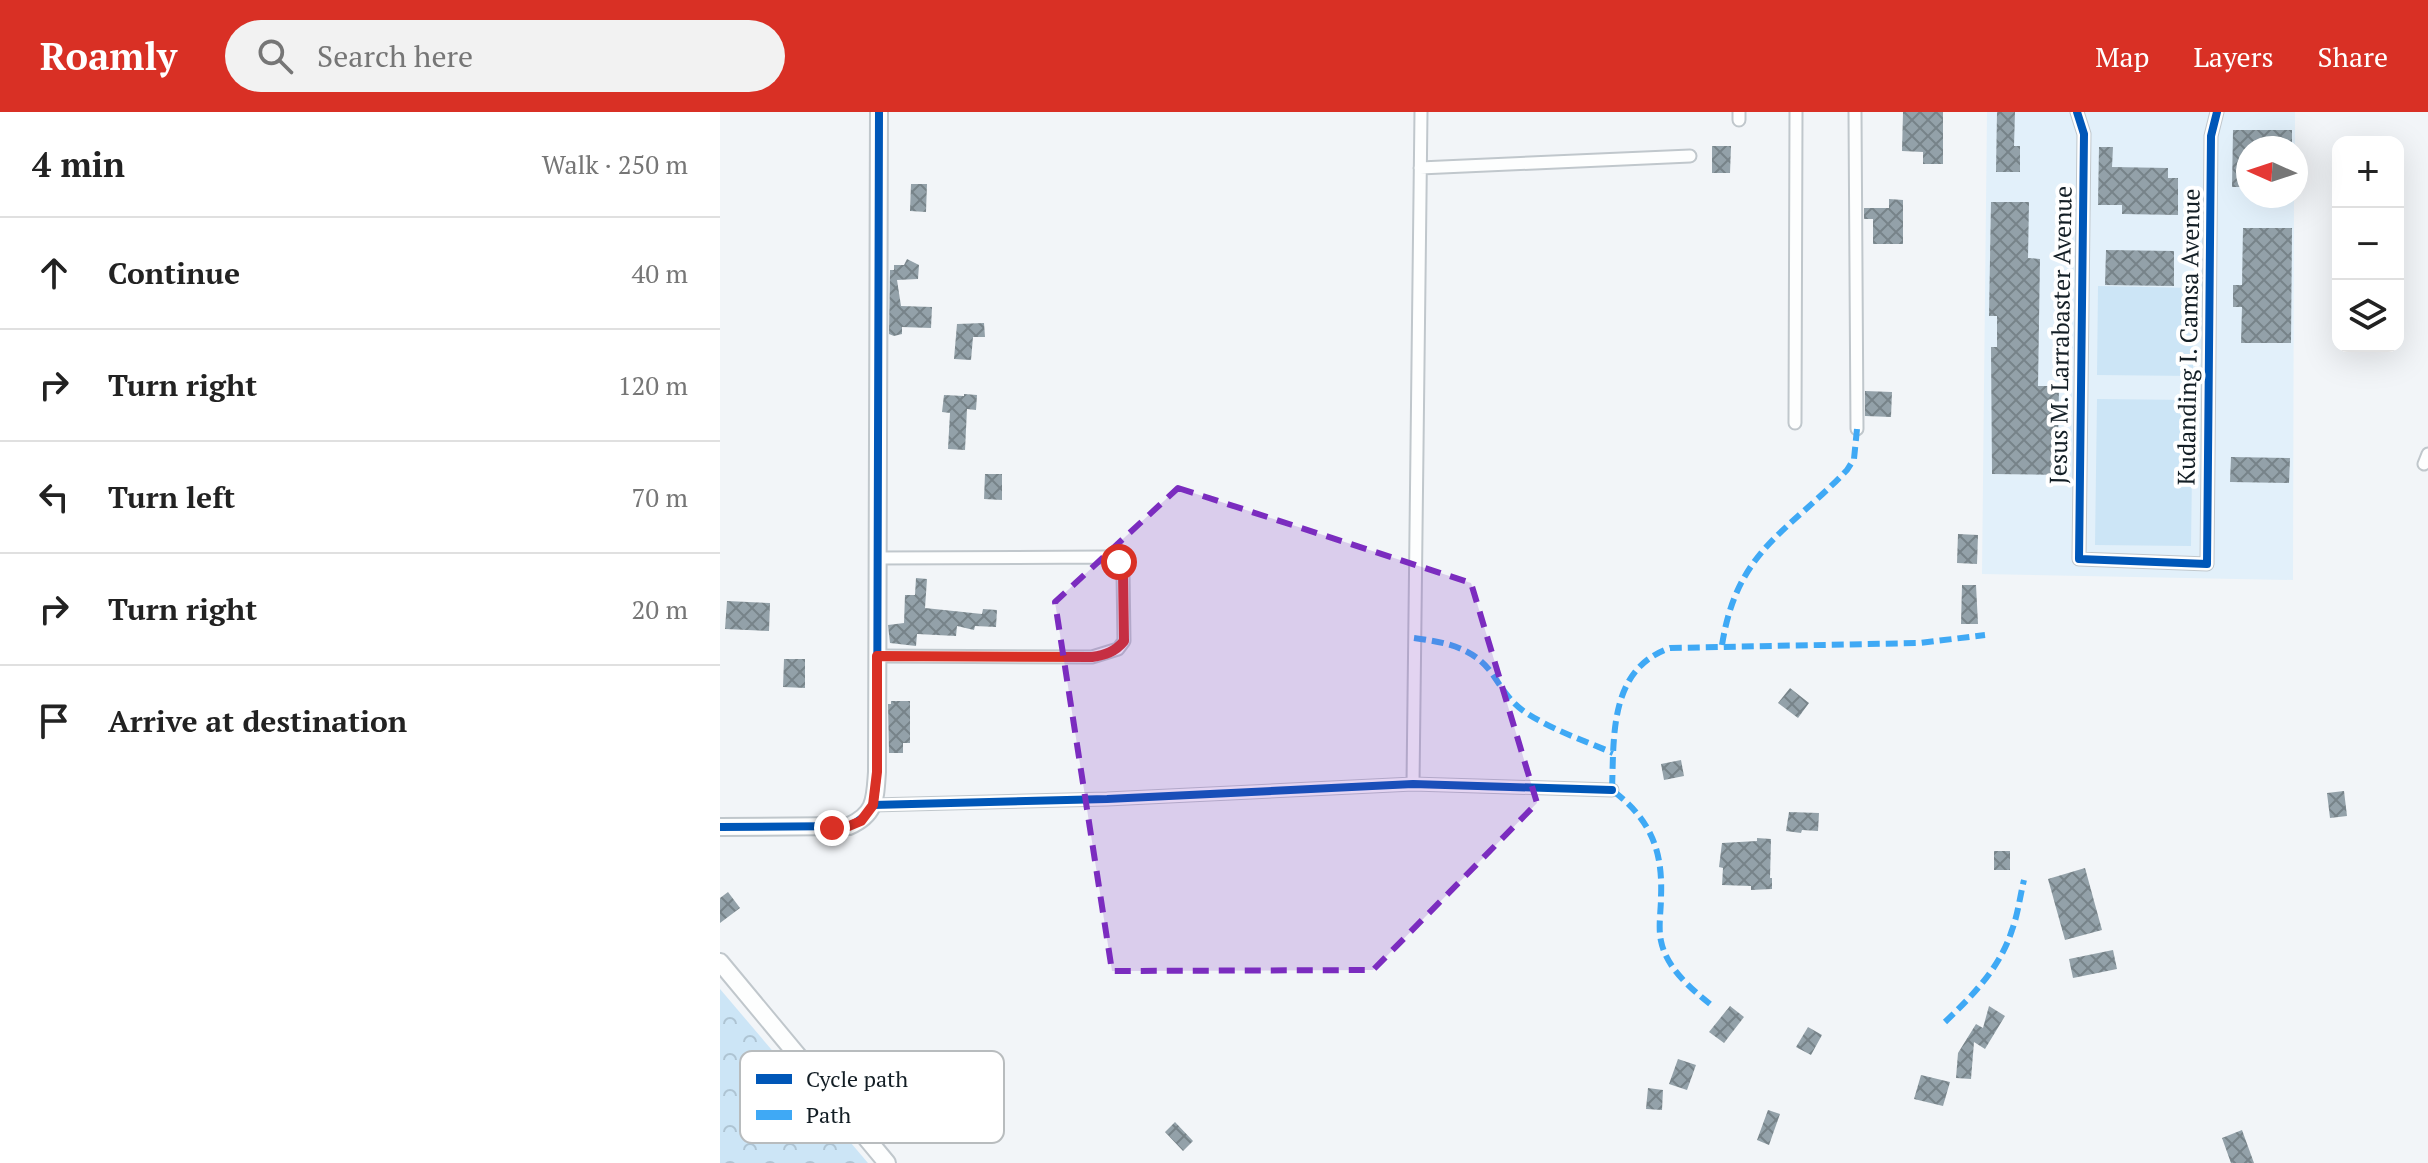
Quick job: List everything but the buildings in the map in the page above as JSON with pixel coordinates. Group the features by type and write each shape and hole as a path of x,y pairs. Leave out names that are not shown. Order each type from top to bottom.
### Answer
{"street":[{"path":"720,827 849,826 861,821 873,805 877,772 879,112"},
{"path":"1413,784 1421,112"},
{"path":"1795,423 1796,112"},
{"path":"1855,112 1857,429"},
{"name":"Jesus M. Larrabaster Avenue","path":"2077,112 2084,134 2079,559 2207,564"},
{"name":"Kudanding I. Camsa Avenue","path":"2207,564 2211,136 2217,112"},
{"path":"1420,168 1690,156"},
{"path":"877,558 1108,557 1119,562 1123,572 1124,641 1118,649 1092,657 877,656"},
{"path":"873,805 1107,799 1413,784 1612,790"},
{"path":"720,962 794,1051"},
{"path":"870,1143 887,1163"}],"highlighted area":[{"path":"1178,488 1471,583 1537,803 1373,970 1112,971 1055,602"}],"shaded area":[{"path":"1987,112 2295,112 2295,136 2236,136 2236,208 2294,208 2293,580 1982,574"}],"green space":[{"path":"2098,286 2194,288 2193,376 2097,375"},
{"path":"2097,399 2193,400 2191,546 2095,545"},
{"path":"720,989 773,1051 740,1051 740,1143 851,1143 868,1163 720,1163"}],"marked path":[{"path":"1722,645 1729,613 1739,586 1752,564 1847,470 1854,459 1857,429"},
{"path":"1710,1004 1668,960 1661,941 1660,864 1652,836 1636,812 1612,790 1615,727 1625,688 1635,671 1650,658 1670,648 1920,643 1985,635"},
{"path":"1414,638 1466,651 1491,672 1522,710 1558,730 1613,753"},
{"path":"1945,1022 1975,991 2000,957 2014,924 2024,880"}],"cycle path":[{"path":"720,827 849,826 869,811 874,798 877,772 879,112"},
{"path":"2077,112 2084,134 2079,559 2207,564 2211,136 2217,112"},
{"path":"873,805 1107,799 1413,784 1612,790"}],"route":[{"path":"832,828 861,821 873,805 877,772 877,656 1106,655 1118,649 1124,641 1123,572 1119,562"}]}
